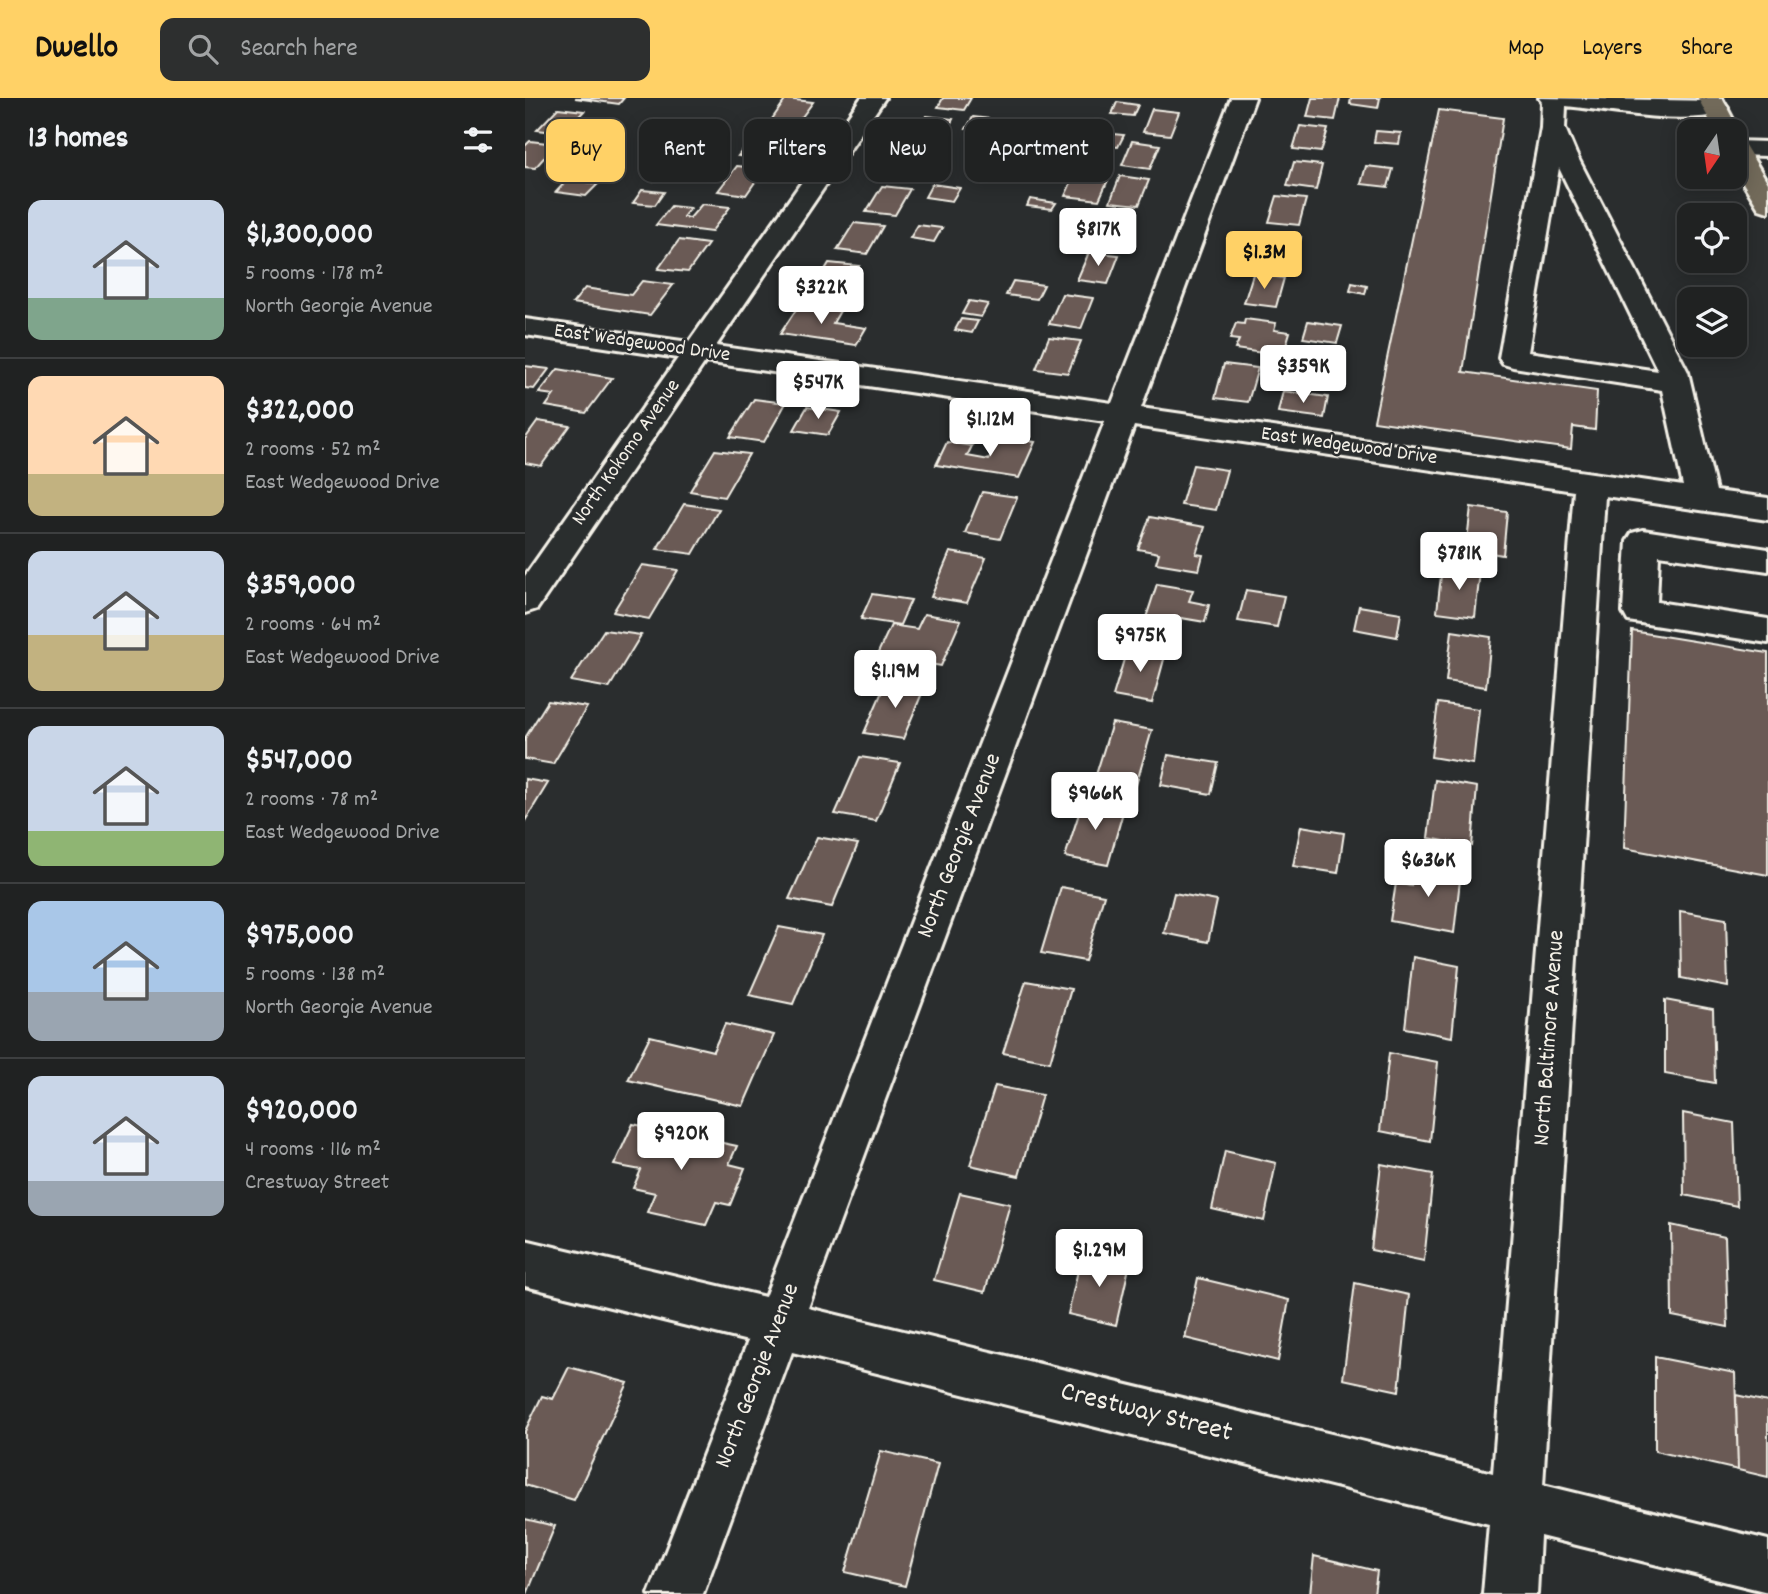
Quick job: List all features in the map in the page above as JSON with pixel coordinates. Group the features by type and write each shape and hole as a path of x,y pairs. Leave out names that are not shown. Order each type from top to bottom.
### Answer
{"main road":[{"path":"1713,103 1721,119"},
{"path":"1747,169 1768,204"}],"street":[{"name":"North Kokomo Avenue","path":"525,601 873,98"},
{"name":"North Georgie Avenue","path":"676,1594 1243,98"},
{"path":"1675,383 1513,358 1553,128 1553,98 1713,103"},
{"path":"1553,128 1672,372 1687,497 1671,545"},
{"path":"1747,148 1768,149"},
{"name":"East Wedgewood Drive","path":"525,327 1758,507"},
{"name":"North Baltimore Avenue","path":"1510,1594 1590,482"},
{"path":"1758,507 1768,550"},
{"path":"1768,560 1643,541 1640,612 1768,631"},
{"path":"1584,572 1641,582"},
{"name":"Crestway Street","path":"525,1263 1768,1566"}],"building":[{"path":"575,98 624,98 619,104"},
{"path":"943,98 971,98 964,110 938,107"},
{"path":"1312,98 1340,98 1335,120 1307,117"},
{"path":"1351,98 1380,98 1378,108 1350,104"},
{"path":"786,99 813,102 800,119 772,119"},
{"path":"1117,102 1138,105 1133,116 1112,114"},
{"path":"558,108 584,111 576,119 548,119"},
{"path":"1152,109 1179,112 1170,135 1143,132"},
{"path":"1439,110 1503,118 1463,372 1597,391 1595,430 1573,427 1571,449 1374,421"},
{"path":"926,116 953,119 951,123 951,119 924,119"},
{"path":"546,121 546,131 537,130"},
{"path":"1300,126 1328,129 1321,152 1293,149"},
{"path":"1376,131 1401,133 1399,144 1374,142"},
{"path":"1113,134 1124,135 1118,147 1113,146"},
{"path":"530,141 546,143 546,155 535,168 525,167 525,146"},
{"path":"1132,141 1160,145 1150,169 1122,165"},
{"path":"1294,162 1322,165 1316,190 1287,186"},
{"path":"737,166 744,167 744,182 755,182 746,195 718,191 725,182 730,182 730,175"},
{"path":"1366,166 1393,169 1388,187 1361,184"},
{"path":"1120,176 1149,180 1139,205 1110,202"},
{"path":"565,182 598,184 586,196 556,192"},
{"path":"1071,182 1107,182 1099,200 1065,196"},
{"path":"932,184 960,188 952,201 925,197"},
{"path":"882,186 910,189 895,215 866,212"},
{"path":"642,190 664,192 655,205 633,203"},
{"path":"1277,196 1306,199 1299,225 1269,222"},
{"path":"1030,199 1056,203 1052,209 1027,206"},
{"path":"702,204 730,207 711,232 656,225 671,206 690,208 683,217 690,218"},
{"path":"1103,213 1132,217 1121,244 1091,240"},
{"path":"854,223 883,226 867,254 837,250"},
{"path":"918,225 942,228 934,242 910,238"},
{"path":"1271,233 1301,237 1294,265 1263,261"},
{"path":"679,240 708,244 688,272 658,269"},
{"path":"1089,252 1119,255 1108,284 1077,280"},
{"path":"829,263 859,266 842,295 812,291"},
{"path":"1253,274 1284,278 1276,307 1244,303"},
{"path":"642,281 673,285 650,315 573,303 585,288 631,295"},
{"path":"1013,281 1044,285 1037,299 1006,295"},
{"path":"1352,283 1367,286 1365,294 1350,291"},
{"path":"1062,294 1093,298 1081,329 1049,324"},
{"path":"969,301 988,304 981,317 962,314"},
{"path":"799,305 840,311 833,323 866,328 856,345 780,334"},
{"path":"961,319 978,321 972,333 955,330"},
{"path":"1245,319 1276,323 1274,330 1290,332 1283,356 1235,349 1239,340 1230,339 1236,323 1244,324"},
{"path":"1308,321 1342,326 1337,343 1303,338"},
{"path":"1049,337 1081,341 1068,373 1036,369"},
{"path":"1224,364 1258,368 1248,402 1215,398"},
{"path":"525,366 549,369 534,389 525,388"},
{"path":"558,369 612,378 586,413 546,406 554,395 539,393"},
{"path":"1283,391 1328,397 1324,418 1278,412"},
{"path":"754,399 786,403 764,442 730,437"},
{"path":"807,407 841,412 828,435 794,430"},
{"path":"538,421 570,426 541,466 525,463 525,439"},
{"path":"1000,436 1035,442 1019,478 936,465 947,442 972,446 967,456 989,460"},
{"path":"715,450 749,454 724,497 690,491"},
{"path":"1193,465 1227,470 1216,510 1181,505"},
{"path":"982,492 1017,497 1000,539 965,533"},
{"path":"684,504 719,509 693,554 657,549"},
{"path":"1471,507 1507,512 1503,555 1466,549"},
{"path":"1150,517 1205,527 1196,554 1203,555 1199,570 1156,563 1159,553 1138,549"},
{"path":"950,552 986,558 967,603 931,597"},
{"path":"642,565 678,570 649,619 613,612"},
{"path":"1442,566 1480,571 1475,617 1437,612"},
{"path":"1157,584 1193,590 1189,601 1209,605 1205,622 1181,618 1177,634 1143,627"},
{"path":"1246,590 1284,596 1277,627 1238,621"},
{"path":"872,594 911,600 900,625 861,619"},
{"path":"1359,606 1401,613 1397,637 1354,629"},
{"path":"924,614 961,620 941,666 877,655 891,625 917,629"},
{"path":"604,630 641,635 609,688 571,681"},
{"path":"1452,631 1491,637 1486,687 1446,681"},
{"path":"1632,631 1768,653 1768,875 1624,848"},
{"path":"1128,646 1166,652 1152,703 1113,696"},
{"path":"887,680 925,686 903,739 864,733"},
{"path":"548,701 587,707 553,764 525,759 525,738"},
{"path":"1438,703 1479,709 1473,764 1431,757"},
{"path":"1112,723 1152,730 1136,785 1095,778"},
{"path":"1168,755 1218,763 1211,794 1161,785"},
{"path":"860,757 900,763 876,821 835,814"},
{"path":"525,779 548,783 525,821"},
{"path":"1435,780 1477,787 1472,846 1428,838"},
{"path":"1084,798 1125,805 1108,865 1065,857"},
{"path":"1301,826 1344,833 1338,873 1293,866"},
{"path":"817,837 858,844 832,907 789,899"},
{"path":"1415,862 1461,871 1454,933 1390,921 1396,883 1411,886"},
{"path":"1061,887 1104,895 1085,961 1041,953"},
{"path":"1174,893 1217,901 1208,942 1164,933"},
{"path":"1680,911 1726,919 1728,987 1681,978"},
{"path":"779,927 822,935 793,1004 749,995"},
{"path":"1413,957 1459,966 1452,1037 1405,1028"},
{"path":"1026,981 1071,989 1050,1062 1003,1053"},
{"path":"1665,1000 1713,1009 1715,1083 1665,1074"},
{"path":"725,1024 774,1035 743,1106 628,1080 650,1036 713,1051"},
{"path":"1389,1053 1438,1062 1430,1141 1380,1131"},
{"path":"995,1086 1042,1095 1019,1176 970,1165"},
{"path":"1683,1113 1734,1123 1737,1206 1684,1195"},
{"path":"633,1124 737,1146 729,1164 745,1168 730,1205 716,1202 706,1225 647,1212 655,1193 633,1188 641,1170 614,1165"},
{"path":"1225,1151 1276,1163 1264,1221 1212,1209"},
{"path":"1381,1164 1433,1174 1424,1261 1371,1250"},
{"path":"960,1193 1010,1204 985,1292 934,1280"},
{"path":"1671,1225 1725,1237 1728,1327 1672,1316"},
{"path":"1082,1253 1130,1263 1116,1325 1068,1314"},
{"path":"1198,1278 1289,1300 1278,1361 1185,1338"},
{"path":"1355,1283 1409,1295 1399,1391 1343,1379"},
{"path":"1655,1357 1735,1373 1738,1470 1655,1451"},
{"path":"569,1367 628,1383 574,1500 525,1485 525,1431 542,1396 553,1399"},
{"path":"1736,1395 1768,1402 1768,1477 1738,1470"},
{"path":"881,1451 938,1464 905,1586 845,1572"},
{"path":"525,1519 555,1526 527,1594 525,1594"},
{"path":"1314,1556 1377,1571 1374,1594 1310,1594"}]}
